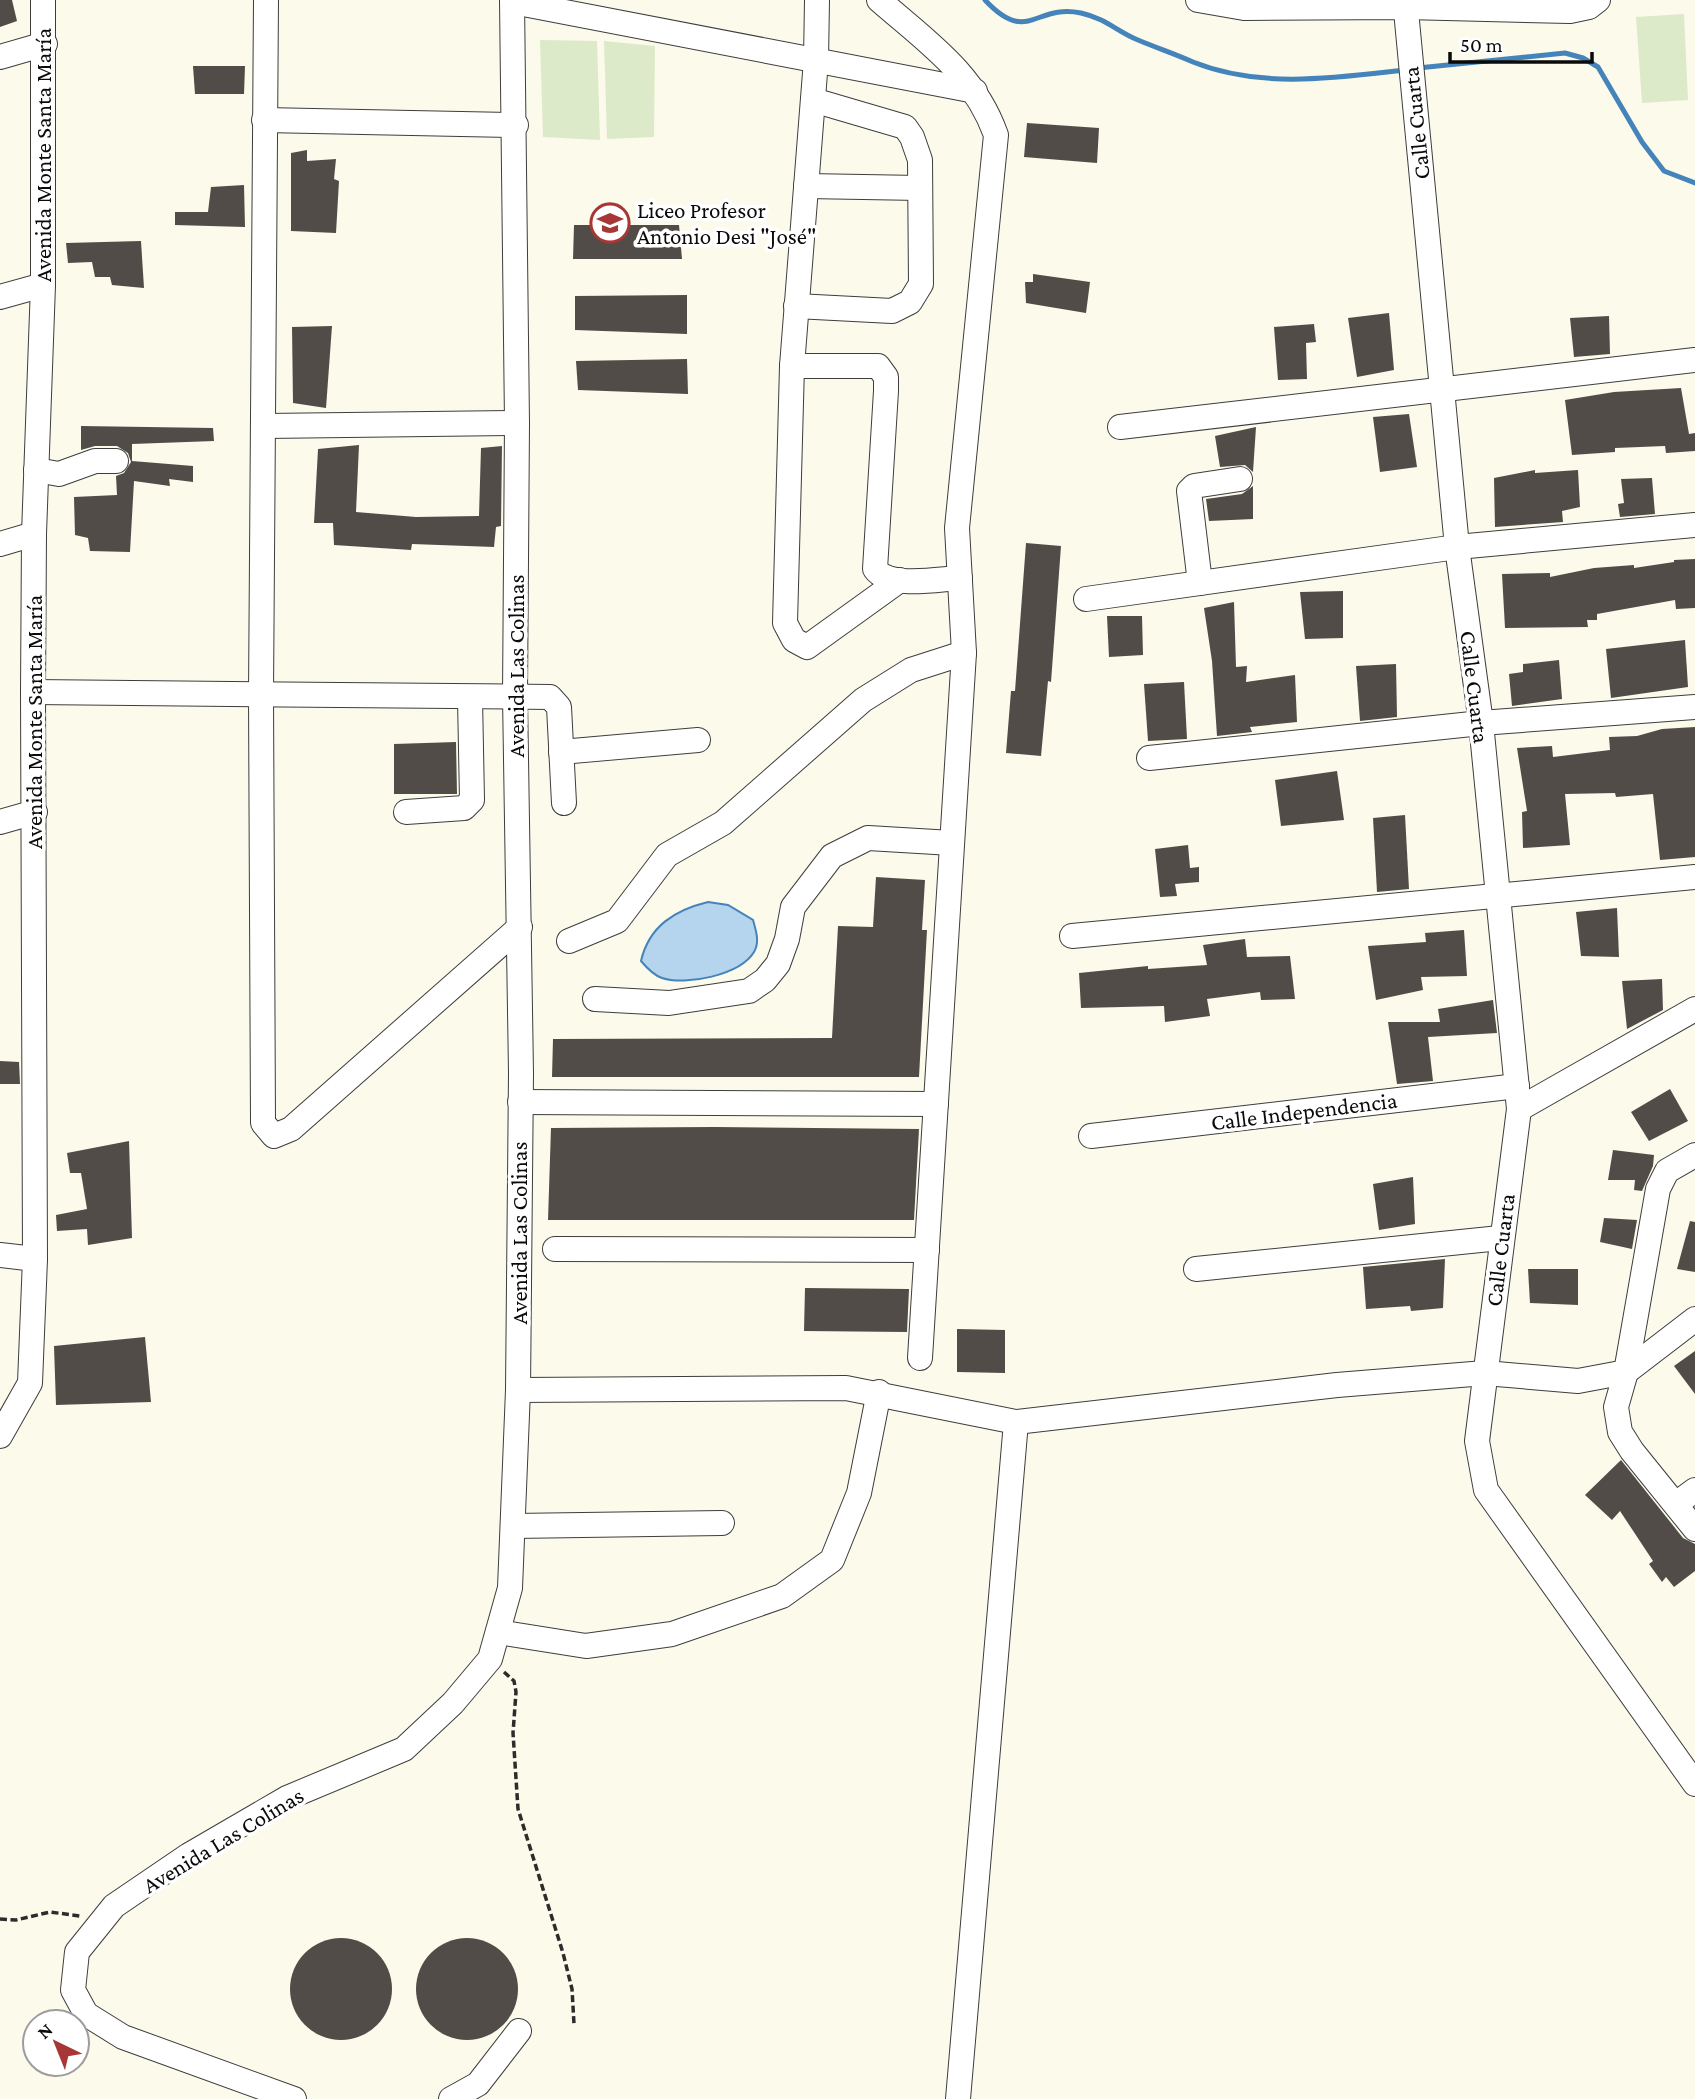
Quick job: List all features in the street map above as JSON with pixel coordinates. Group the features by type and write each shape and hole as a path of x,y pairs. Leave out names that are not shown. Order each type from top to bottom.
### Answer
{"street":[{"name":"Avenida Monte Santa María","path":"0,1436 30,1383 34,1259 34,534 43,285 43,0"},
{"path":"266,0 261,695 263,1124 274,1136 291,1129 520,927"},
{"path":"817,0 816,60 792,366 785,623 794,640 807,648 900,580"},
{"path":"879,0 966,78 986,106 996,135 957,528 964,653 920,1357"},
{"path":"1198,0 1244,4 1589,7 1598,0"},
{"path":"512,1 975,91"},
{"name":"Avenida Las Colinas","path":"294,2099 123,2037 86,2014 74,1990 77,1952 114,1906 190,1855 287,1798 404,1749 453,1703 490,1659 510,1588 518,1390 520,1102 520,927 515,696 516,125 512,1"},
{"name":"Calle Cuarta","path":"1405,4 1457,547 1481,723 1518,1097 1477,1441 1486,1490 1695,1784"},
{"path":"0,57 45,44"},
{"path":"796,306 892,311 910,302 921,285 920,160 912,137 905,127 813,100"},
{"path":"264,120 516,125"},
{"path":"806,186 920,188"},
{"path":"0,297 43,285"},
{"path":"1120,427 1695,360"},
{"path":"792,366 878,366 886,377 875,569 884,576 900,580 960,578"},
{"path":"265,426 517,423"},
{"path":"36,470 59,474 95,461 116,461"},
{"path":"1200,583 1189,491 1194,486 1240,479"},
{"path":"1086,599 1457,547 1695,525"},
{"path":"0,544 34,534"},
{"path":"569,941 617,921 667,855 723,823 863,700 911,670 964,653"},
{"path":"33,692 550,697 556,701 564,803"},
{"path":"406,812 464,808 472,800 470,698"},
{"path":"1149,758 1481,723 1695,707"},
{"path":"561,752 698,740"},
{"path":"0,821 35,811"},
{"path":"594,999 669,1003 749,991 765,980 778,964 787,939 793,906 832,856 868,838 952,843"},
{"path":"1072,936 1497,898 1695,877"},
{"path":"1518,1097 1695,1009"},
{"name":"Calle Independencia","path":"1091,1136 1518,1097"},
{"path":"520,1102 936,1104"},
{"path":"1695,1155 1667,1171 1658,1189 1626,1372 1616,1407 1620,1432 1686,1497 1695,1529"},
{"path":"1196,1269 1500,1238"},
{"path":"555,1249 927,1250"},
{"path":"0,1255 34,1259"},
{"path":"518,1390 846,1388 879,1392 1016,1422 1337,1385 1485,1373 1578,1381 1626,1372 1695,1319"},
{"path":"498,1632 586,1646 672,1634 782,1596 832,1560 859,1493 879,1392"},
{"path":"958,2099 1016,1422"},
{"path":"513,1526 722,1523"},
{"path":"450,2099 478,2084 519,2031"}],"path":[{"path":"490,1659 514,1681 513,1733 518,1809 566,1965 574,2024"},
{"path":"0,1919 64,1912 80,1916 97,1928"}],"green space":[{"path":"1684,14 1688,100 1642,103 1636,17"},
{"path":"540,40 597,41 600,140 543,137"},
{"path":"604,41 655,46 654,137 607,139"}],"water":[{"path":"708,902 728,905 753,920 757,940 754,952 737,967 712,977 685,981 662,978 653,973 641,961 650,938 674,915"}],"building":[{"path":"0,0 12,0 17,21 0,27"},
{"path":"193,66 245,66 244,94 195,94"},
{"path":"1027,123 1099,128 1097,163 1024,157"},
{"path":"307,150 307,161 336,159 334,179 339,181 336,233 291,231 291,153"},
{"path":"244,185 245,227 175,225 175,212 208,212 211,187"},
{"path":"574,225 679,225 682,259 573,259"},
{"path":"141,241 144,288 112,285 110,277 95,277 92,262 68,263 66,243"},
{"path":"1033,274 1090,282 1086,313 1026,303 1025,282 1033,282"},
{"path":"687,295 687,334 575,330 575,296"},
{"path":"1389,313 1394,370 1357,377 1348,318"},
{"path":"1609,316 1610,354 1574,357 1570,318"},
{"path":"1314,324 1316,342 1306,343 1307,379 1278,380 1274,327"},
{"path":"332,326 326,408 293,403 292,327"},
{"path":"687,359 688,394 578,390 576,361"},
{"path":"1681,388 1689,434 1695,433 1695,451 1666,453 1665,446 1615,448 1615,452 1572,455 1565,400 1614,392"},
{"path":"1409,414 1417,467 1380,472 1373,417"},
{"path":"81,426 213,428 214,441 132,444 132,461 193,466 193,482 169,479 170,486 134,481 130,552 90,551 88,538 75,535 74,497 117,495 116,476 124,473 131,462 128,453 117,446 95,446 81,450"},
{"path":"1256,427 1253,472 1245,465 1220,467 1215,436"},
{"path":"359,445 356,512 416,517 479,516 481,448 502,446 501,526 496,527 494,547 412,544 411,550 334,545 333,523 314,523 318,449"},
{"path":"1535,470 1535,473 1578,470 1580,507 1562,511 1563,522 1495,527 1494,478"},
{"path":"1652,478 1655,514 1620,517 1618,504 1624,503 1621,479"},
{"path":"1253,486 1253,519 1209,521 1206,499 1242,494"},
{"path":"1026,543 1061,546 1051,682 1048,681 1041,756 1006,753 1011,691 1015,691"},
{"path":"1695,559 1695,608 1676,609 1675,600 1597,614 1597,620 1587,620 1588,627 1505,628 1502,574 1550,573 1550,577 1594,568 1634,565 1634,568"},
{"path":"1343,591 1343,638 1305,639 1300,592"},
{"path":"1234,602 1236,667 1247,666 1246,682 1295,675 1297,722 1250,727 1252,732 1217,736 1212,661 1204,608"},
{"path":"1107,616 1142,616 1143,655 1109,657"},
{"path":"1685,640 1688,687 1611,698 1606,649"},
{"path":"1559,660 1562,699 1512,706 1509,674 1523,672 1523,664"},
{"path":"1396,664 1397,717 1360,721 1356,666"},
{"path":"1184,682 1187,739 1148,741 1144,684"},
{"path":"1695,727 1695,857 1660,860 1653,794 1616,797 1615,793 1565,794 1570,845 1523,848 1522,812 1527,811 1517,748 1552,746 1553,757 1610,750 1609,737 1637,736 1662,729"},
{"path":"456,742 457,794 394,794 394,744"},
{"path":"1337,771 1344,820 1281,826 1275,780"},
{"path":"1405,815 1409,889 1377,892 1373,818"},
{"path":"1188,845 1190,868 1199,867 1199,882 1175,884 1177,896 1160,897 1155,849"},
{"path":"876,877 925,880 922,930 927,930 919,1077 552,1077 553,1039 832,1038 838,926 873,927"},
{"path":"1617,908 1619,957 1581,956 1576,912"},
{"path":"1464,930 1467,976 1421,977 1423,990 1376,1000 1368,946 1426,942 1425,933"},
{"path":"1245,939 1247,957 1290,956 1295,999 1261,1000 1260,992 1207,999 1210,1016 1165,1022 1164,1006 1081,1008 1079,973 1148,966 1148,969 1207,965 1203,945"},
{"path":"1662,979 1663,1010 1627,1029 1622,981"},
{"path":"1493,1000 1497,1033 1428,1037 1433,1081 1397,1084 1388,1022 1440,1022 1438,1009"},
{"path":"0,1061 19,1062 20,1084 0,1084"},
{"path":"1670,1089 1688,1121 1649,1141 1631,1112"},
{"path":"551,1128 919,1129 914,1220 548,1220"},
{"path":"129,1141 132,1238 88,1245 87,1229 57,1231 56,1215 87,1209 81,1173 70,1173 67,1153"},
{"path":"1613,1150 1654,1155 1653,1166 1642,1191 1634,1190 1635,1180 1608,1180"},
{"path":"1413,1177 1415,1224 1379,1230 1373,1184"},
{"path":"1604,1218 1637,1220 1632,1249 1600,1242"},
{"path":"1690,1221 1695,1222 1695,1272 1677,1269"},
{"path":"1445,1259 1443,1308 1411,1311 1410,1306 1366,1309 1363,1267"},
{"path":"1528,1269 1578,1269 1578,1305 1530,1303"},
{"path":"805,1288 909,1289 907,1332 804,1331"},
{"path":"957,1329 1005,1330 1005,1373 957,1372"},
{"path":"145,1337 151,1402 56,1405 54,1346"},
{"path":"1695,1351 1695,1394 1674,1366"},
{"path":"1621,1460 1683,1538 1695,1544 1695,1571 1674,1587 1666,1577 1662,1582 1649,1564 1653,1561 1620,1511 1612,1520 1585,1495"},
{"path":"341,1938 370,1946 384,1960 392,1989 384,2018 370,2032 341,2040 312,2032 298,2018 290,1989 298,1960 312,1946"},
{"path":"467,1938 496,1946 510,1960 518,1989 510,2018 496,2032 467,2040 438,2032 424,2018 416,1989 424,1960 438,1946"}],"waterway":[{"path":"985,0 1000,13 1022,22 1065,11 1081,13 1193,62 1245,76 1272,79 1325,78 1405,70"},
{"path":"1418,68 1565,53 1583,58 1598,67 1642,142 1664,171 1695,183"}],"place":[{"name":"Liceo Profesor Antonio Desi \"José\"","path":"610,223"}]}
